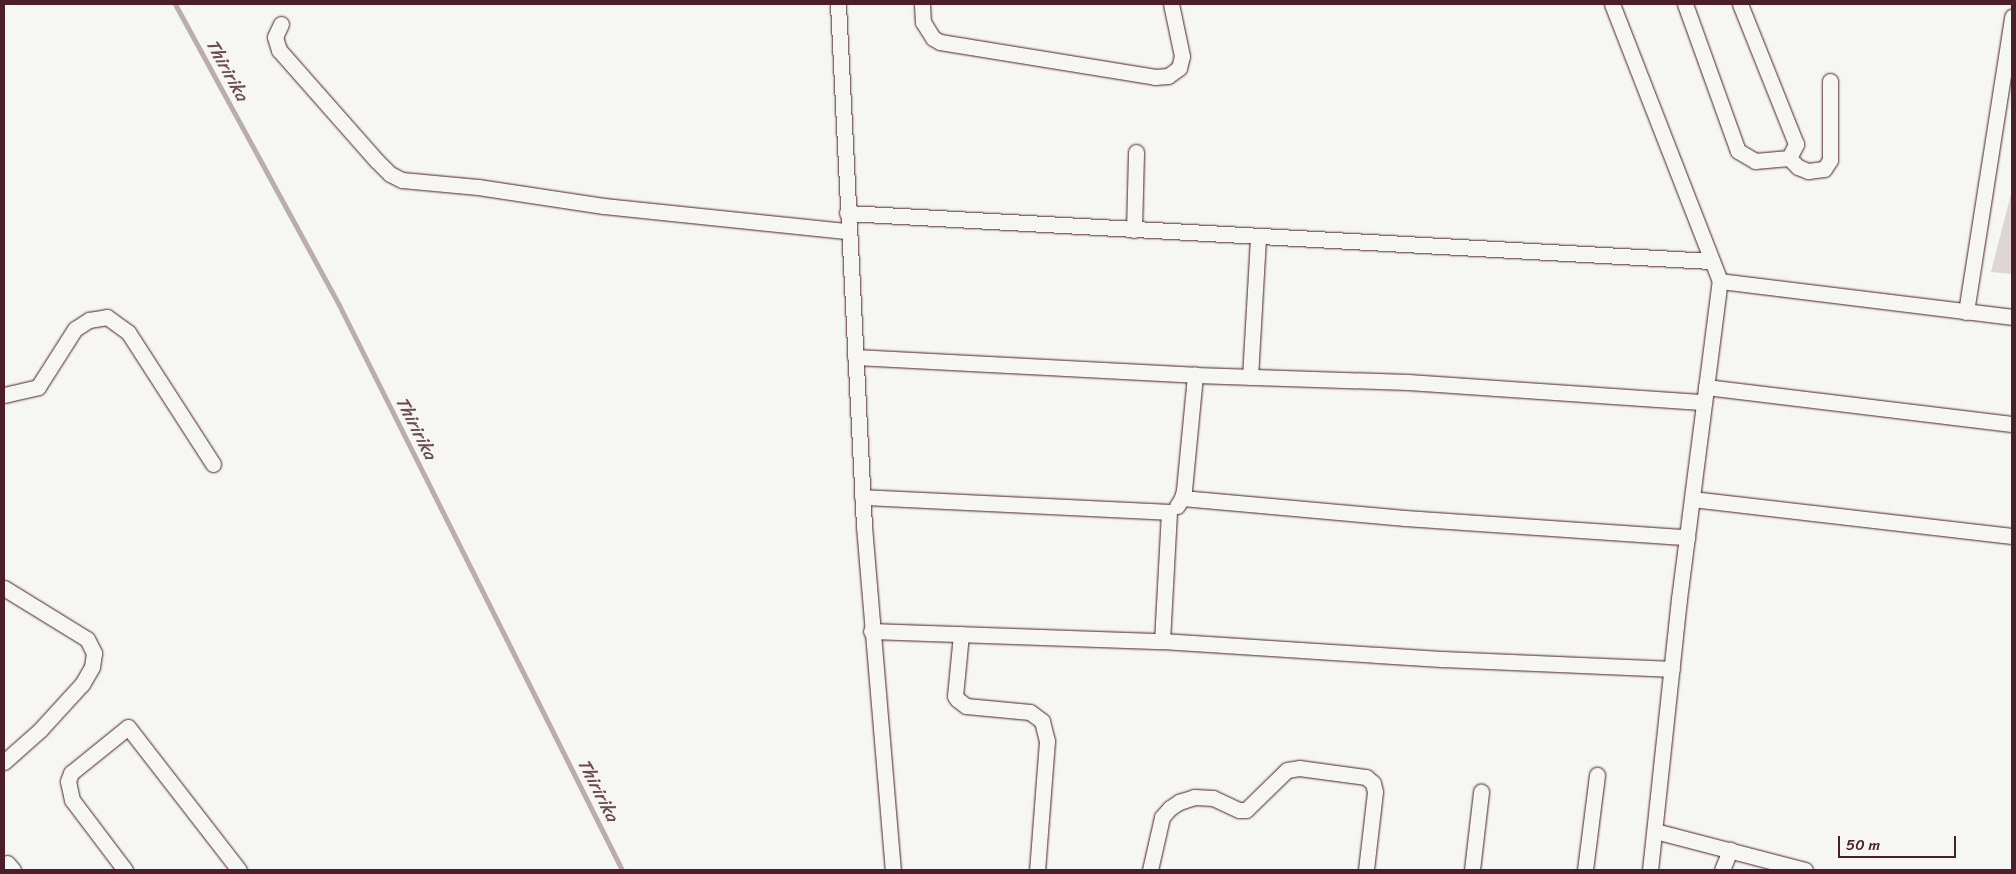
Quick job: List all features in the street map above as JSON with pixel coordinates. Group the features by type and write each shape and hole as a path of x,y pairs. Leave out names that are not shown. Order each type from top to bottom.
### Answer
{"street":[{"path":"838,4 862,497 871,631 893,870"},
{"path":"922,4 923,22 933,38 940,42 1155,77 1168,76 1178,68 1182,56 1171,4"},
{"path":"1612,4 1720,282 1687,537 1650,870"},
{"path":"1685,4 1738,151 1755,161 1789,158"},
{"path":"1740,4 1796,144 1789,158"},
{"path":"1966,312 2012,17"},
{"path":"281,24 275,37 279,50 377,161 390,174 402,180 478,187 623,208 848,231"},
{"path":"1789,158 1798,167 1808,171 1824,169 1830,160 1830,81"},
{"path":"1134,230 1136,152"},
{"path":"847,213 1712,261"},
{"path":"1250,376 1258,237"},
{"path":"1720,282 2012,317"},
{"path":"4,394 38,387 75,329 89,320 106,317 128,332 213,464"},
{"path":"855,356 1195,375 1705,394 2012,424"},
{"path":"1162,641 1169,512 1182,498 1195,375"},
{"path":"862,497 1169,512"},
{"path":"1182,498 1406,518 1687,537"},
{"path":"1692,499 2012,536"},
{"path":"4,588 87,638 94,653 92,667 82,684 40,730 4,762"},
{"path":"871,631 1162,641 1444,659 1672,669"},
{"path":"961,634 954,696 966,706 1030,712 1042,721 1047,741 1037,870"},
{"path":"125,870 72,800 68,781 71,774 128,726 239,870"},
{"path":"1150,870 1162,817 1170,808 1179,802 1194,797 1213,798 1239,810 1246,810 1287,770 1299,768 1366,777 1373,783 1375,792 1366,870"},
{"path":"1585,870 1597,775"},
{"path":"1472,870 1482,792"},
{"path":"1654,831 1805,870"},
{"path":"1722,870 1730,850"}],"shaded area":[{"path":"2012,190 2012,274 1991,272"}],"waterway":[{"name":"Thiririka","path":"175,4 339,305 622,870"}]}
